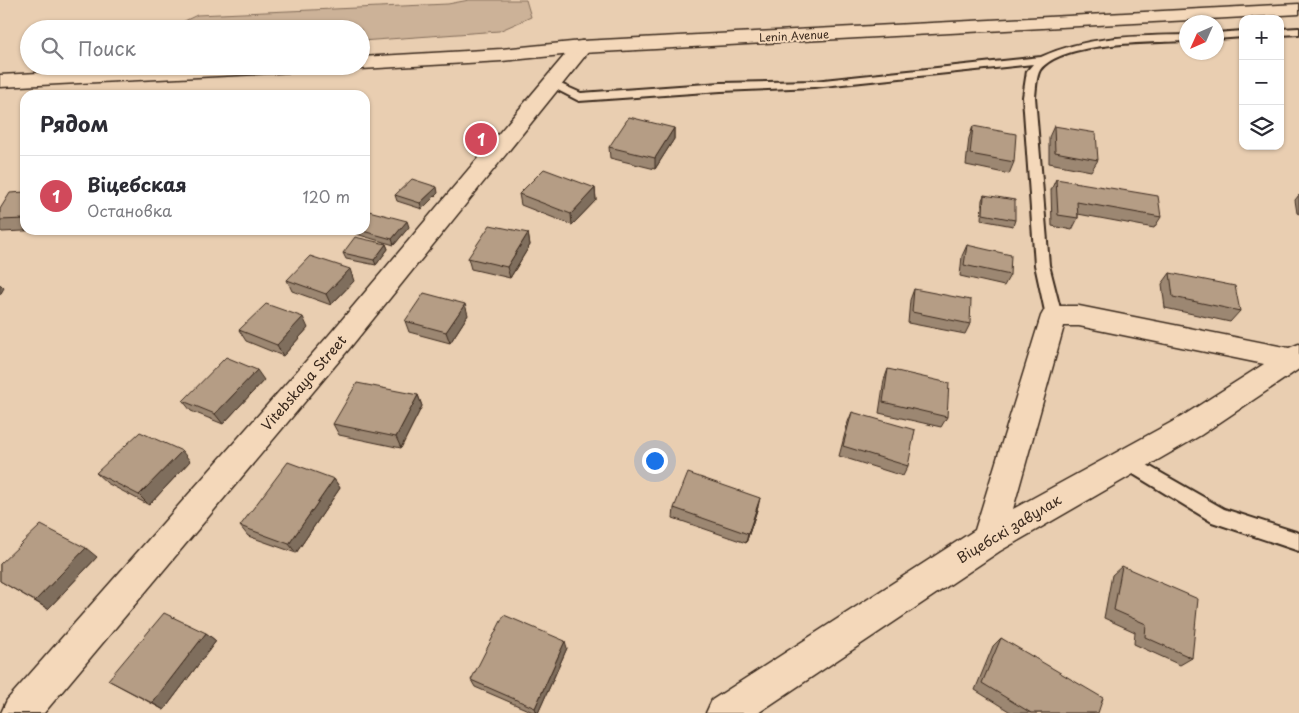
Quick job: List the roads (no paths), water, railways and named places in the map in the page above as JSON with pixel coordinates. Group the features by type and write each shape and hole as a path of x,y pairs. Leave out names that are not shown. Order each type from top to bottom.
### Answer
{"street":[{"path":"370,62 502,55 582,47 1299,9"},
{"name":"Vitebskaya Street","path":"20,713 339,342 582,47"},
{"path":"0,81 118,75"},
{"path":"988,540 1054,316 1079,316 1296,357"},
{"name":"Віцебскі завулак","path":"725,713 988,540 1191,426 1296,357"}],"lane":[{"path":"1284,32 1299,31"},
{"path":"1224,35 1239,34"},
{"path":"1054,316 1042,265 1029,97 1032,71 1045,59 1060,51 1080,46 1179,39"},
{"path":"552,84 579,97 721,86 814,84 1045,59"},
{"path":"1126,461 1219,516 1299,542"}],"place":[{"name":"Віцебская","path":"481,139"}]}
